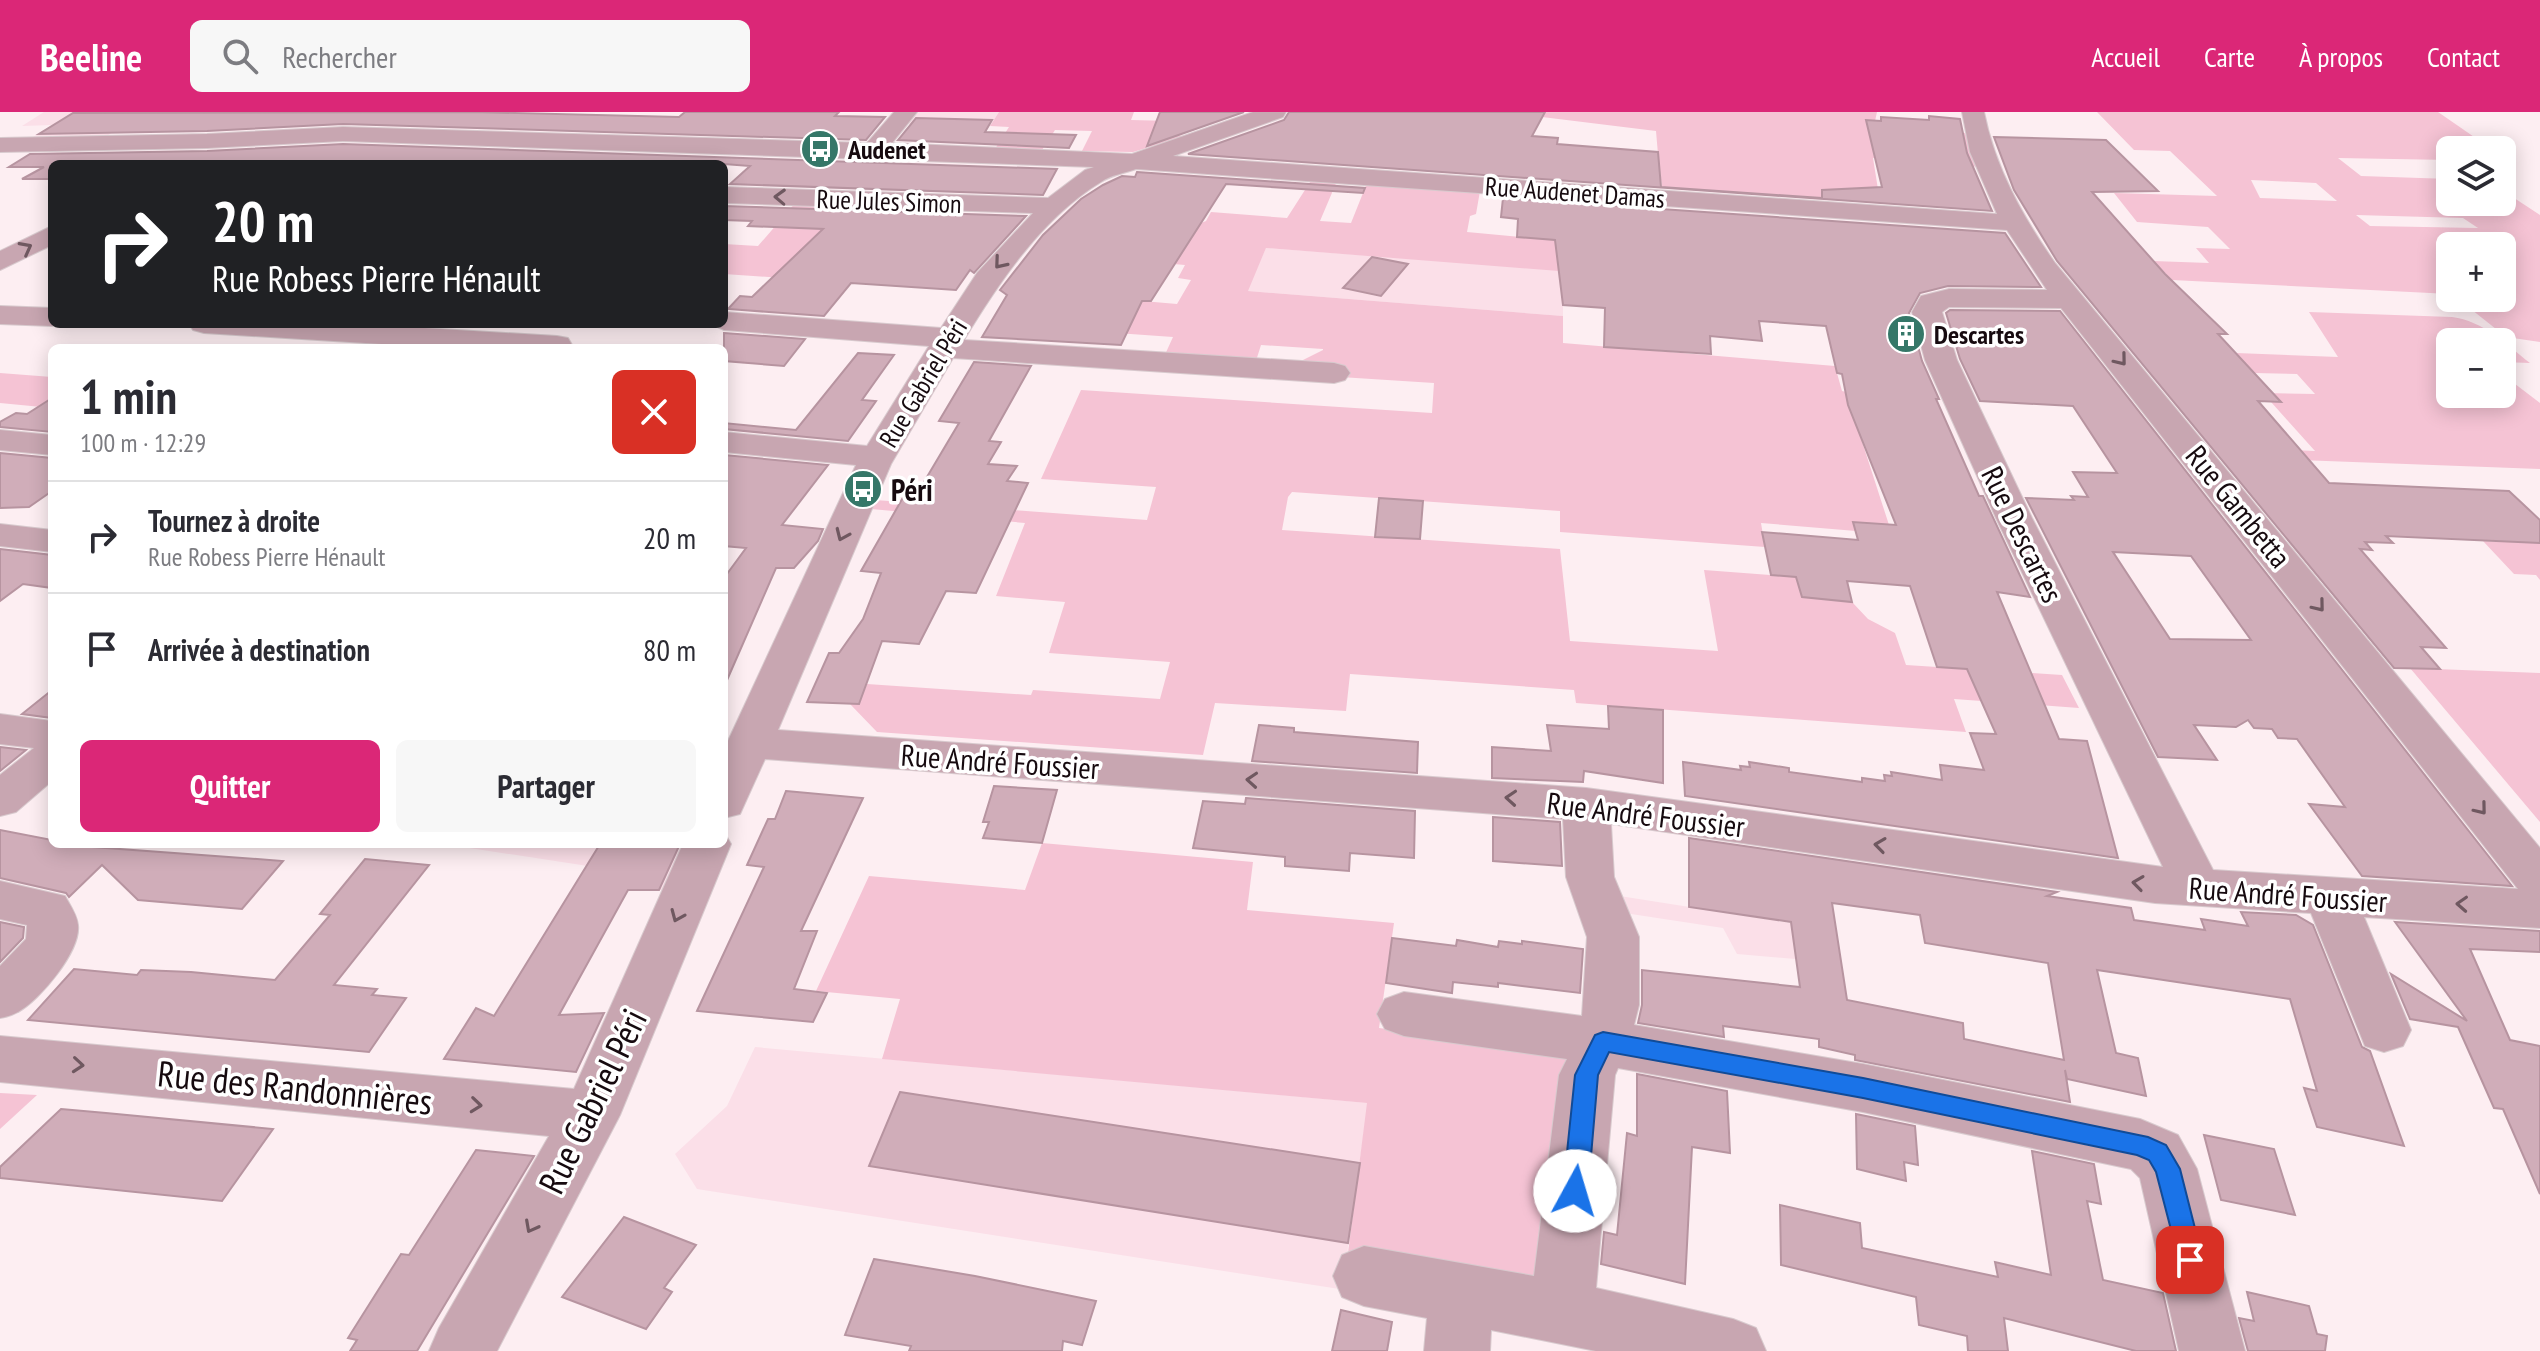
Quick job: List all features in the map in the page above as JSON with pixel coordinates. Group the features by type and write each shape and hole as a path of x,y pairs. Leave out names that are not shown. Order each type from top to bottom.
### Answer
{"street":[{"path":"222,160 336,112"},
{"path":"874,150 906,112"},
{"name":"Rue Gabriel Péri","path":"728,793 879,457 987,279 1054,206 1094,175 1275,112"},
{"name":"Rue Gambetta","path":"1973,112 1976,139 2028,244 2540,882"},
{"path":"0,133 23,119"},
{"name":"Rue Audenet Damas","path":"0,145 207,141 343,134 1134,160 2016,223"},
{"path":"596,160 616,142"},
{"name":"Rue Jules Simon","path":"728,195 1054,206"},
{"path":"0,262 48,236"},
{"name":"Rue Descartes","path":"2071,299 1949,298 1931,302 1927,312 1941,360 2014,518 2198,888"},
{"path":"0,315 48,317"},
{"path":"728,321 946,343 1334,373"},
{"path":"357,328 395,329 413,339 533,344"},
{"path":"0,440 48,445"},
{"path":"728,442 879,457"},
{"path":"0,535 48,541"},
{"path":"0,729 48,735"},
{"name":"Rue André Foussier","path":"749,743 1586,804 2155,885 2540,909"},
{"path":"0,800 48,760"},
{"path":"1562,1312 1587,1075 1603,1042 1612,1005 1613,937 1590,877 1586,804"},
{"name":"Rue Gabriel Péri","path":"462,1351 591,1115 705,848"},
{"path":"2327,897 2343,925 2384,1030"},
{"path":"0,900 47,910 55,921 56,932 33,965 0,997"},
{"path":"1404,1014 1603,1042 1863,1088 2140,1145 2157,1153 2168,1169 2212,1351"},
{"name":"Rue des Randonnières","path":"0,1059 591,1115"},
{"path":"1364,1276 1459,1322 1562,1312 1733,1351"}],"shaded area":[{"path":"44,112 142,112 104,138 30,139 52,125 22,126"},
{"path":"917,112 999,112 990,126 907,124"},
{"path":"999,112 1134,112 1131,120 1172,121 1170,135 1186,136 1133,152 1082,151 1092,131 1055,130 1042,150 995,149 1009,127 990,126"},
{"path":"1545,112 1877,112 1875,121 1881,124 1965,133 1980,167 1873,158 1880,202 1662,187 1660,172 1624,174 1659,166 1656,131 1542,117"},
{"path":"2097,112 2438,112 2473,136 2436,136 2436,160 2338,158 2361,176 2436,179 2436,216 2516,216 2516,199 2540,215 2540,342 2516,338 2516,328 2495,328 2475,312 2516,312 2516,232 2436,232 2436,293 2172,280 2153,261 2209,263 2196,248 2230,249 2208,227 2137,222 2114,193 2217,196 2170,151 2134,150","holes":["2251,180 2316,183 2337,201 2260,198","2356,215 2463,218 2478,228 2370,226"]},
{"path":"1312,179 1337,181 1320,221 1351,223 1367,183 1480,191 1476,214 1470,216 1467,232 1554,240 1554,196 1584,198 1586,235 1559,271 1266,248 1248,291 1563,316 1563,343 1835,366 1889,525 1854,522 1856,531 1761,523 1765,547 1560,532 1560,511 1292,492 1288,497 1282,530 1560,549 1570,641 1718,651 1704,570 1796,577 1803,597 1852,602 1868,619 1895,633 1906,665 2062,675 2079,708 1954,699 1966,732 1576,703 1574,690 1350,674 1346,711 1215,703 1203,755 877,732 850,704 859,704 867,684 1031,695 1033,690 1160,699 1170,662 1049,653 1065,602 996,596 1025,523 871,509 875,500 1147,520 1156,487 1041,479 1081,390 1432,413 1434,383 1199,368 1163,359 1173,337 1088,331 1108,298 1177,304 1191,280 1178,278 1185,265 1115,259 1206,221 1211,212 1287,218","holes":["1261,345 1323,349 1289,367 1255,364"]},
{"path":"797,201 821,201 804,223 876,226 855,283 728,274 728,244 758,246"},
{"path":"1266,248 1559,270 1877,330 1563,305 1563,316 1247,291"},
{"path":"2309,312 2452,317 2483,328 2436,328 2436,408 2516,408 2516,385 2540,403 2540,469 2222,457 2214,447 2315,451 2263,393 2315,394 2297,374 2254,373 2236,353 2338,357"},
{"path":"2516,352 2530,363 2516,362"},
{"path":"0,373 48,377 48,408 0,403"},
{"path":"2483,541 2540,543 2540,580 2536,575 2514,574"},
{"path":"2410,668 2540,673 2540,822 2421,681"},
{"path":"1042,843 1253,862 1247,910 1394,923 1379,1028 1568,1053 1540,1283 1348,1253 1367,1103 882,1059 900,999 816,991 869,876 1025,890"},
{"path":"470,848 682,848 665,890 583,891 601,868"},
{"path":"1607,894 1836,930 1841,963 1737,954 1723,928 1631,914"},
{"path":"755,1047 1368,1103 1348,1243 1346,1290 697,1189 675,1154 727,1106"},
{"path":"0,1093 37,1095 0,1129"}],"building":[{"path":"473,112 679,117 685,112 839,112 835,116 885,117 866,140 343,124 207,131 39,134 73,113"},
{"path":"1160,112 1244,112 1147,146"},
{"path":"1289,112 1545,112 1532,136 1558,138 1557,144 1658,152 1661,187 1822,198 1822,190 1882,187 1866,120 1881,121 1881,117 1929,120 1929,116 1960,119 1967,153 1992,211 1188,154 1284,120"},
{"path":"916,118 992,120 985,132 1076,135 1069,148 898,140"},
{"path":"1994,137 2106,140 2158,191 2092,192 2165,274 2227,334 2218,334 2281,402 2258,401 2329,483 2509,491 2540,520 2540,543 2386,536 2393,543 2365,542 2372,550 2360,549 2446,648 2421,647 2440,669 2394,668 2057,261 2014,190"},
{"path":"343,144 1057,169 1043,195 730,184 750,166 728,164 728,160 48,160 48,179 22,179 44,167 9,167 30,154 207,151"},
{"path":"1137,172 1365,188 1363,193 1226,184 1151,301 1142,301 1121,345 982,337 1007,295 1000,290 1043,235 1081,199 1122,176 1135,177"},
{"path":"1503,198 2005,233 2041,287 1948,286 1920,293 1909,313 1922,361 1939,399 1936,399 1979,496 1983,496 2030,597 1997,592 2059,739 2087,741 2118,858 1685,796 1683,762 1741,770 1740,766 1750,767 1749,762 1789,768 1789,772 1862,782 1862,778 1885,781 1884,775 1892,776 1891,772 1942,780 1940,765 1984,770 1970,733 1996,734 1967,669 1937,667 1910,586 1847,581 1852,602 1802,597 1796,577 1771,575 1762,532 1858,540 1853,522 1896,525 1848,405 1842,374 1837,373 1826,326 1759,321 1762,341 1710,336 1711,354 1604,347 1605,308 1563,305 1555,240 1517,237 1518,219 1501,217"},
{"path":"728,206 1026,216 974,273 970,270 956,290 851,283 824,316 728,309 740,296 752,297 823,229 748,226 752,221 728,220"},
{"path":"1372,257 1408,264 1381,296 1343,288"},
{"path":"1950,310 2060,311 2512,886 2362,876 2309,804 2345,807 2297,739 2278,738 2272,729 2254,728 2248,720 2236,727 2194,725 2217,760 2158,757 2026,498 2074,500 2071,496 2088,497 2073,472 2117,473 2073,406 1980,401 1960,359 1946,313","holes":["2113,552 2191,556 2251,640 2170,639"]},
{"path":"724,333 805,339 784,366 728,361 728,344 724,344"},
{"path":"858,353 894,355 862,400 876,401 848,441 728,429 728,423 796,430"},
{"path":"974,362 1031,366 989,441 1001,442 988,464 1017,466 1007,481 1028,483 976,593 946,591 919,644 882,641 859,704 807,702 829,653 839,653 863,619 881,573 861,571 909,487 921,487 959,423 939,421"},
{"path":"48,401 48,432 0,427 0,422 16,413 27,414"},
{"path":"0,453 48,458 48,494 29,507 0,508"},
{"path":"728,455 828,465 782,525 823,529 818,541 794,568 776,568 728,678 728,573 746,548 728,546"},
{"path":"1379,498 1423,501 1420,539 1375,537"},
{"path":"0,549 48,555 48,587 23,584 0,601"},
{"path":"48,693 48,717 22,714"},
{"path":"1608,706 1663,710 1663,783 1584,771 1583,782 1492,778 1492,747 1551,751 1547,725 1609,729"},
{"path":"1259,725 1294,728 1294,732 1418,742 1417,773 1252,761"},
{"path":"0,747 26,750 0,771"},
{"path":"994,786 1057,790 1042,843 983,838 989,822 983,822"},
{"path":"786,791 863,798 801,931 817,931 794,989 827,993 813,1022 697,1011 764,867 747,865 768,819 775,819"},
{"path":"1246,798 1415,811 1414,858 1350,853 1349,871 1285,866 1285,857 1193,848 1203,801 1245,804"},
{"path":"1493,817 1560,822 1562,866 1493,861"},
{"path":"0,830 48,839 48,848 106,848 283,861 242,909 138,900 102,865 69,897 66,893 0,878"},
{"path":"1689,838 2057,892 2047,896 2131,908 2134,920 2205,930 2201,919 2248,926 2241,912 2296,915 2313,925 2362,1047 2370,1051 2404,1146 2317,1127 2304,1088 2317,1091 2290,999 2097,970 2116,1053 2138,1058 2146,1096 2067,1079 2065,1070 2070,1102 1855,1060 1855,1055 1819,1047 1819,1039 1723,1026 1724,1037 1638,1023 1642,1005 1642,970 1800,987 1791,922 1689,907","holes":["1832,903 1920,915 1925,943 2048,963 2064,1060 1964,1039 1963,1023 1847,1000"]},
{"path":"598,848 678,848 659,890 628,890 559,1015 604,1013 576,1072 444,1059 476,1008 494,1016"},
{"path":"365,859 429,865 334,985 377,989 372,995 406,998 369,1052 28,1020 74,969 137,975 141,970 191,972 275,980 330,915 320,914"},
{"path":"0,922 24,927 23,938 0,962"},
{"path":"2395,922 2540,931 2540,952 2470,949 2510,1040 2540,1046 2540,1194 2503,1109 2494,1108 2458,1027 2410,1019 2391,974 2467,1021"},
{"path":"1392,938 1456,946 1457,940 1498,947 1499,941 1522,944 1522,941 1583,949 1580,993 1498,983 1498,987 1453,982 1452,993 1386,983"},
{"path":"1637,1074 1727,1091 1730,1153 1692,1147 1685,1284 1601,1264 1604,1232 1617,1235 1627,1133 1637,1136"},
{"path":"900,1092 1360,1163 1348,1243 869,1166"},
{"path":"61,1109 273,1129 222,1201 0,1178 0,1167"},
{"path":"1856,1114 1915,1126 1918,1165 1904,1162 1906,1181 1857,1169"},
{"path":"2204,1135 2274,1149 2295,1215 2221,1200"},
{"path":"476,1150 534,1156 417,1351 350,1351 357,1340 348,1338 401,1254 409,1255"},
{"path":"2032,1151 2094,1164 2101,1204 2087,1201 2103,1280 2163,1293 2176,1351 2136,1351 2004,1318 2008,1351 1968,1351 1967,1336 1919,1325 1916,1297 1781,1265 1780,1205 1860,1223 1862,1248 1998,1277 1995,1262 2051,1275"},
{"path":"624,1217 696,1245 664,1288 672,1292 646,1329 562,1297"},
{"path":"874,1259 1096,1301 1082,1345 1063,1341 1062,1351 909,1351 911,1346 845,1335"},
{"path":"2247,1292 2309,1306 2317,1334 2327,1336 2325,1351 2248,1351 2239,1318 2254,1321"},
{"path":"1341,1310 1392,1322 1387,1351 1332,1351"}],"place":[{"name":"Audenet","path":"820,149"},
{"name":"Descartes","path":"1906,334"},
{"name":"Péri","path":"863,489"}],"route":[{"path":"1575,1191 1587,1075 1603,1042 1863,1088 2140,1145 2157,1153 2168,1169 2190,1260"}]}
